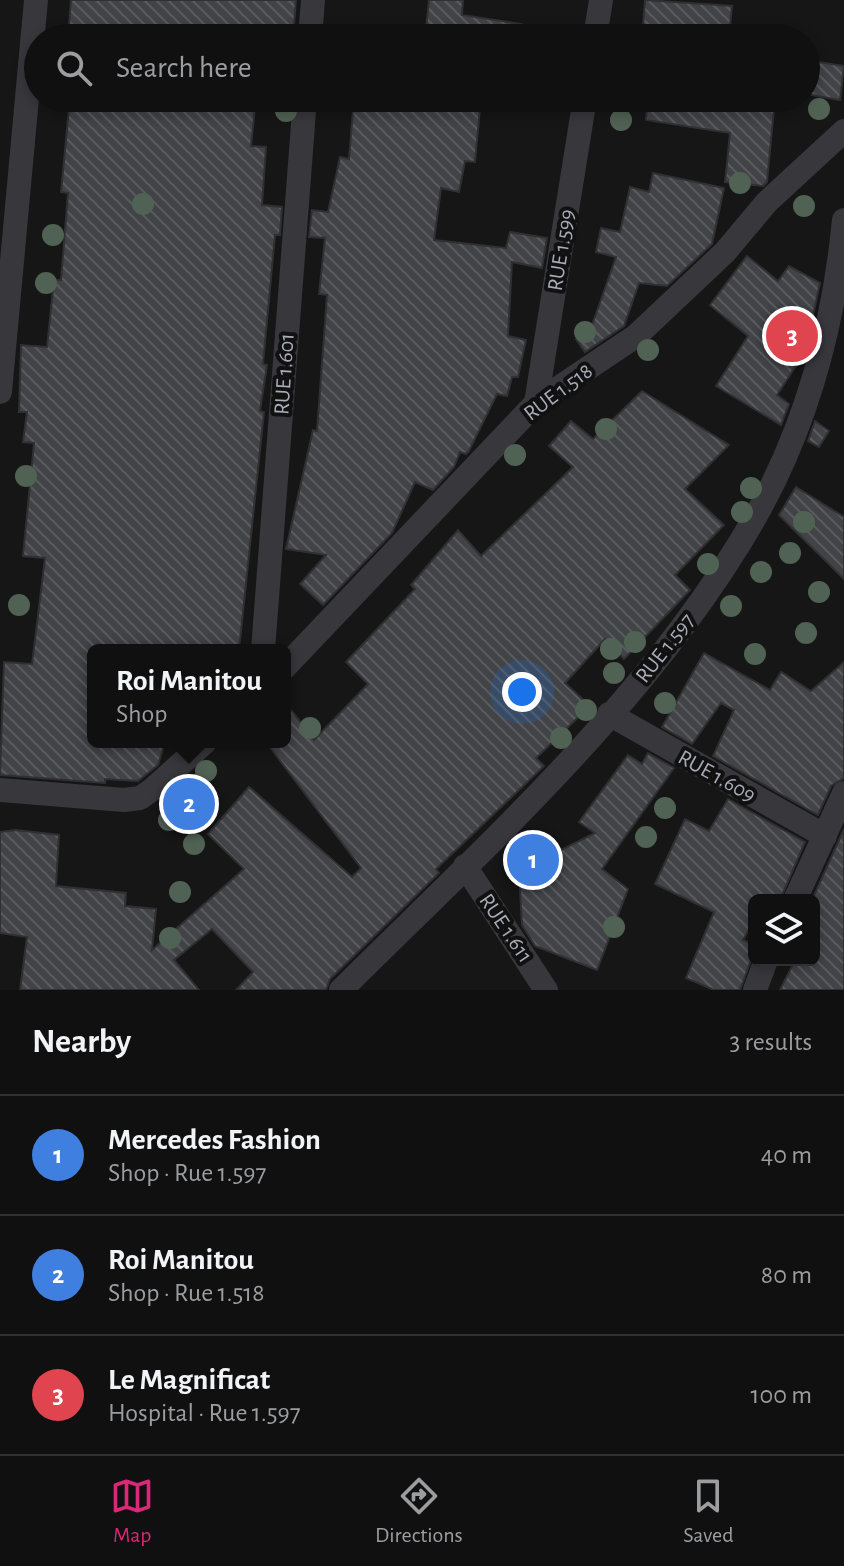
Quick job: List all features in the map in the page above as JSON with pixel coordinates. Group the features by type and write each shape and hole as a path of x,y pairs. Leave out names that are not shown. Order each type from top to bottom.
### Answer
{"street":[{"path":"34,24 36,0"},
{"path":"311,24 313,0"},
{"path":"597,24 601,0"},
{"path":"0,392 26,112"},
{"name":"RUE 1.601","path":"263,644 304,112"},
{"name":"RUE 1.599","path":"536,403 583,112"},
{"name":"RUE 1.518","path":"291,661 536,403 636,336 725,252 767,202 844,131"},
{"name":"RUE 1.597","path":"341,990 465,866 609,714 659,659 704,598 755,517 793,436 840,296 844,220"},
{"name":"RUE 1.609","path":"609,714 825,836"},
{"path":"0,790 124,800 140,798 198,748"},
{"path":"798,894 844,793"},
{"name":"RUE 1.611","path":"465,866 546,990"},
{"path":"755,990 764,966"}],"building":[{"path":"71,0 296,0 294,24 69,24"},
{"path":"429,0 463,0 462,15 522,24 426,24"},
{"path":"645,0 732,6 730,24 643,24"},
{"path":"820,62 844,66 840,100 820,96"},
{"path":"69,112 255,112 251,146 266,147 262,205 282,207 280,235 275,235 263,364 267,365 260,411 264,412 240,644 87,644 87,748 163,748 158,765 138,781 105,779 105,783 0,775 4,662 32,664 45,558 23,556 34,443 23,442 27,412 19,412 21,345 47,347 54,280 61,280 68,193 61,192"},
{"path":"353,112 480,112 475,162 465,161 459,192 441,188 434,240 506,248 510,232 547,238 542,268 512,262 508,336 526,340 518,377 512,377 507,396 497,394 469,451 466,454 460,452 454,467 433,490 415,482 392,533 323,605 300,584 326,555 286,549 313,430 317,431 327,295 319,294 325,238 309,237 312,210 328,212 340,157 349,159"},
{"path":"647,112 774,112 767,182 763,186 725,182 730,133 646,120"},
{"path":"653,173 724,188 712,244 667,286 639,283 624,326 585,352 576,339 591,328 616,257 596,252 601,228 620,232 630,187 649,192"},
{"path":"747,256 778,281 789,266 820,283 805,352 777,395 789,404 781,425 716,386 748,336 710,305"},
{"path":"642,391 729,445 685,489 724,525 675,575 690,590 624,659 605,639 565,683 590,706 536,758 544,766 436,869 439,873 330,979 326,990 236,990 253,972 212,929 174,960 199,990 20,990 27,937 0,933 0,832 16,830 59,835 56,886 126,893 125,906 156,909 152,950 244,869 208,834 249,787 352,877 361,868 271,748 291,748 291,710 314,740 368,684 346,662 415,589 411,585 458,530 481,556 573,467 549,446 571,421 593,439"},
{"path":"815,421 829,431 819,447 808,441"},
{"path":"796,487 844,517 844,579 779,515"},
{"path":"704,653 770,690 781,672 811,691 844,662 844,778 831,786 818,815 713,756 734,710 721,703 692,744 662,727"},
{"path":"648,753 674,768 602,869 628,889 597,970 535,946 522,925 519,871 595,833 579,822 628,755 642,764"},
{"path":"728,799 805,842 783,894 748,894 748,931 743,940 748,942 749,966 740,990 714,990 686,978 714,912 655,884 685,819 709,831"},
{"path":"844,829 844,990 780,990 792,966 820,966 820,894 815,894"}],"place":[{"name":"Le Magnificat","path":"792,336"},
{"name":"Roi Manitou","path":"189,804"},
{"name":"Mercedes Fashion","path":"533,860"}]}
